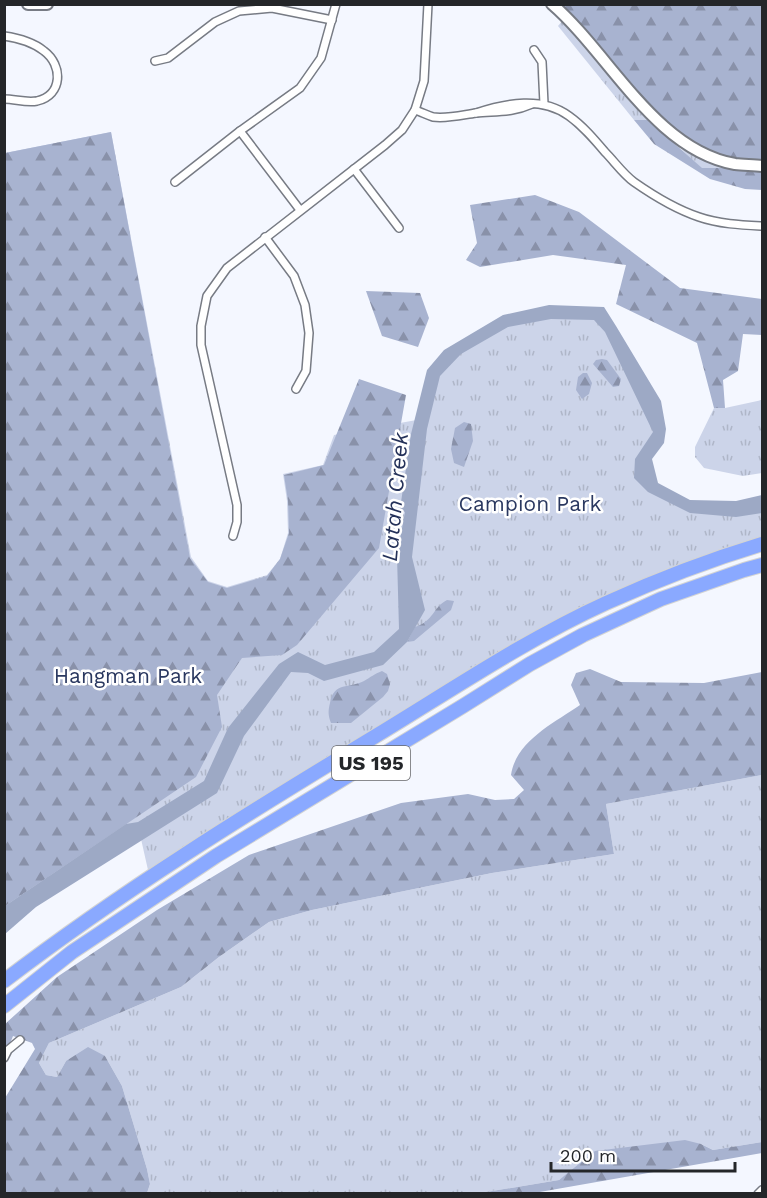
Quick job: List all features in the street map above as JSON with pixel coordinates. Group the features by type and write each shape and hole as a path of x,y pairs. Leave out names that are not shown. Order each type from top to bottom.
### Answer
{"highway":[{"name":"US 195","path":"4,981 149,877 489,666 604,604 669,576 762,544"},
{"name":"US 195","path":"4,1006 72,952 216,856 530,664 583,635 661,599 762,565"}],"main road":[{"path":"28,4 47,4"},
{"path":"552,4 578,29 630,92 682,142 733,164 762,166"}],"street":[{"path":"175,182 300,88 321,58 336,4"},
{"path":"232,536 237,522 237,505 201,345 201,326 207,297 227,268 402,130 415,110 424,81 427,6"},
{"path":"155,61 168,58 215,22 239,11 272,8 332,20"},
{"path":"4,36 30,43 44,51 57,68 58,79 54,89 47,97 37,101 4,99"},
{"path":"534,50 542,62 543,104"},
{"path":"415,110 434,117 454,117 476,113 496,113 532,104 543,104 567,114 587,131 632,180 666,203 699,217 762,226"},
{"path":"240,131 300,210"},
{"path":"354,169 399,228"},
{"path":"265,237 294,276 305,305 309,333 306,371 296,389"},
{"path":"4,1058 8,1050 20,1040"},
{"path":"758,1194 762,1190"}],"green space":[{"path":"560,5 762,5 762,162 724,157 699,147 676,133 648,107"},
{"path":"563,20 648,120 634,120 558,26"},
{"path":"634,120 648,120 702,168 762,171 762,190 745,189 710,179 654,144"},
{"name":"Hangman Park","path":"111,132 191,557 208,581 227,587 267,575 280,559 288,533 283,474 323,465 334,435 422,419 433,375 453,350 506,320 597,314 659,430 644,474 689,505 762,503 762,538 667,569 601,598 333,756 148,870 139,830 5,919 5,153"},
{"name":"Hangman Park","path":"111,132 190,558 208,582 227,588 267,576 280,559 289,533 284,475 324,465 359,379 406,395 379,548 297,645 282,655 242,658 217,695 222,727 196,777 5,906 5,153"},
{"path":"681,149 707,161 734,168 702,169"},
{"path":"535,195 579,212 680,288 762,299 762,335 743,334 738,371 723,380 725,408 714,408 697,343 616,304 626,265 553,255 480,267 466,260 477,243 470,205"},
{"path":"366,291 420,293 429,318 418,347 382,336"},
{"path":"596,360 607,360 621,379 619,386 613,387 593,364"},
{"path":"587,373 592,383 589,394 582,399 576,390 578,377"},
{"path":"762,400 762,473 743,476 704,468 695,457 695,447 714,408 725,408"},
{"path":"464,422 471,424 473,441 464,467 454,463 451,449 455,428"},
{"path":"447,600 454,601 451,610 414,641 407,642 415,627 430,618"},
{"path":"590,669 621,682 704,683 762,672 762,775 606,804 614,854 492,873 312,910 269,922 181,987 49,1043 39,1063 46,1075 57,1077 66,1061 88,1047 105,1056 122,1086 150,1184 147,1193 5,1193 5,1098 35,1049 32,1043 13,1036 5,1056 5,1024 57,977 157,910 249,855 401,803 468,794 495,800 514,799 524,790 511,775 520,752 548,726 580,705 571,685 576,673"},
{"path":"382,671 387,674 390,684 383,697 351,723 331,723 329,708 335,691 364,681"},
{"path":"762,775 762,1142 713,1150 701,1144 574,1169 559,1180 480,1193 147,1193 150,1184 147,1169 122,1086 105,1056 66,1061 57,1077 46,1075 39,1063 49,1043 181,987 269,922 312,910 492,873 614,854 606,804"},
{"path":"685,1140 713,1150 762,1142 762,1153 534,1193 480,1193 559,1180 595,1151"}],"shaded area":[{"path":"549,305 604,307 616,326 661,401 666,429 664,443 652,459 658,483 690,500 736,501 762,495 762,513 736,517 690,513 648,492 634,478 635,459 653,432 605,332 594,320 551,319 508,327 461,354 440,376 427,429 412,557 425,610 407,642 383,665 324,681 308,673 291,672 244,736 217,793 36,907 5,934 5,906 126,824 138,822 204,781 228,728 279,664 298,652 325,665 374,652 399,629 397,556 405,512 400,509 411,434 427,370 444,350 503,315"}],"water label":[{"name":"Latah Creek","path":"395,497"}],"park label":[{"name":"Campion Park","path":"530,503"}]}
